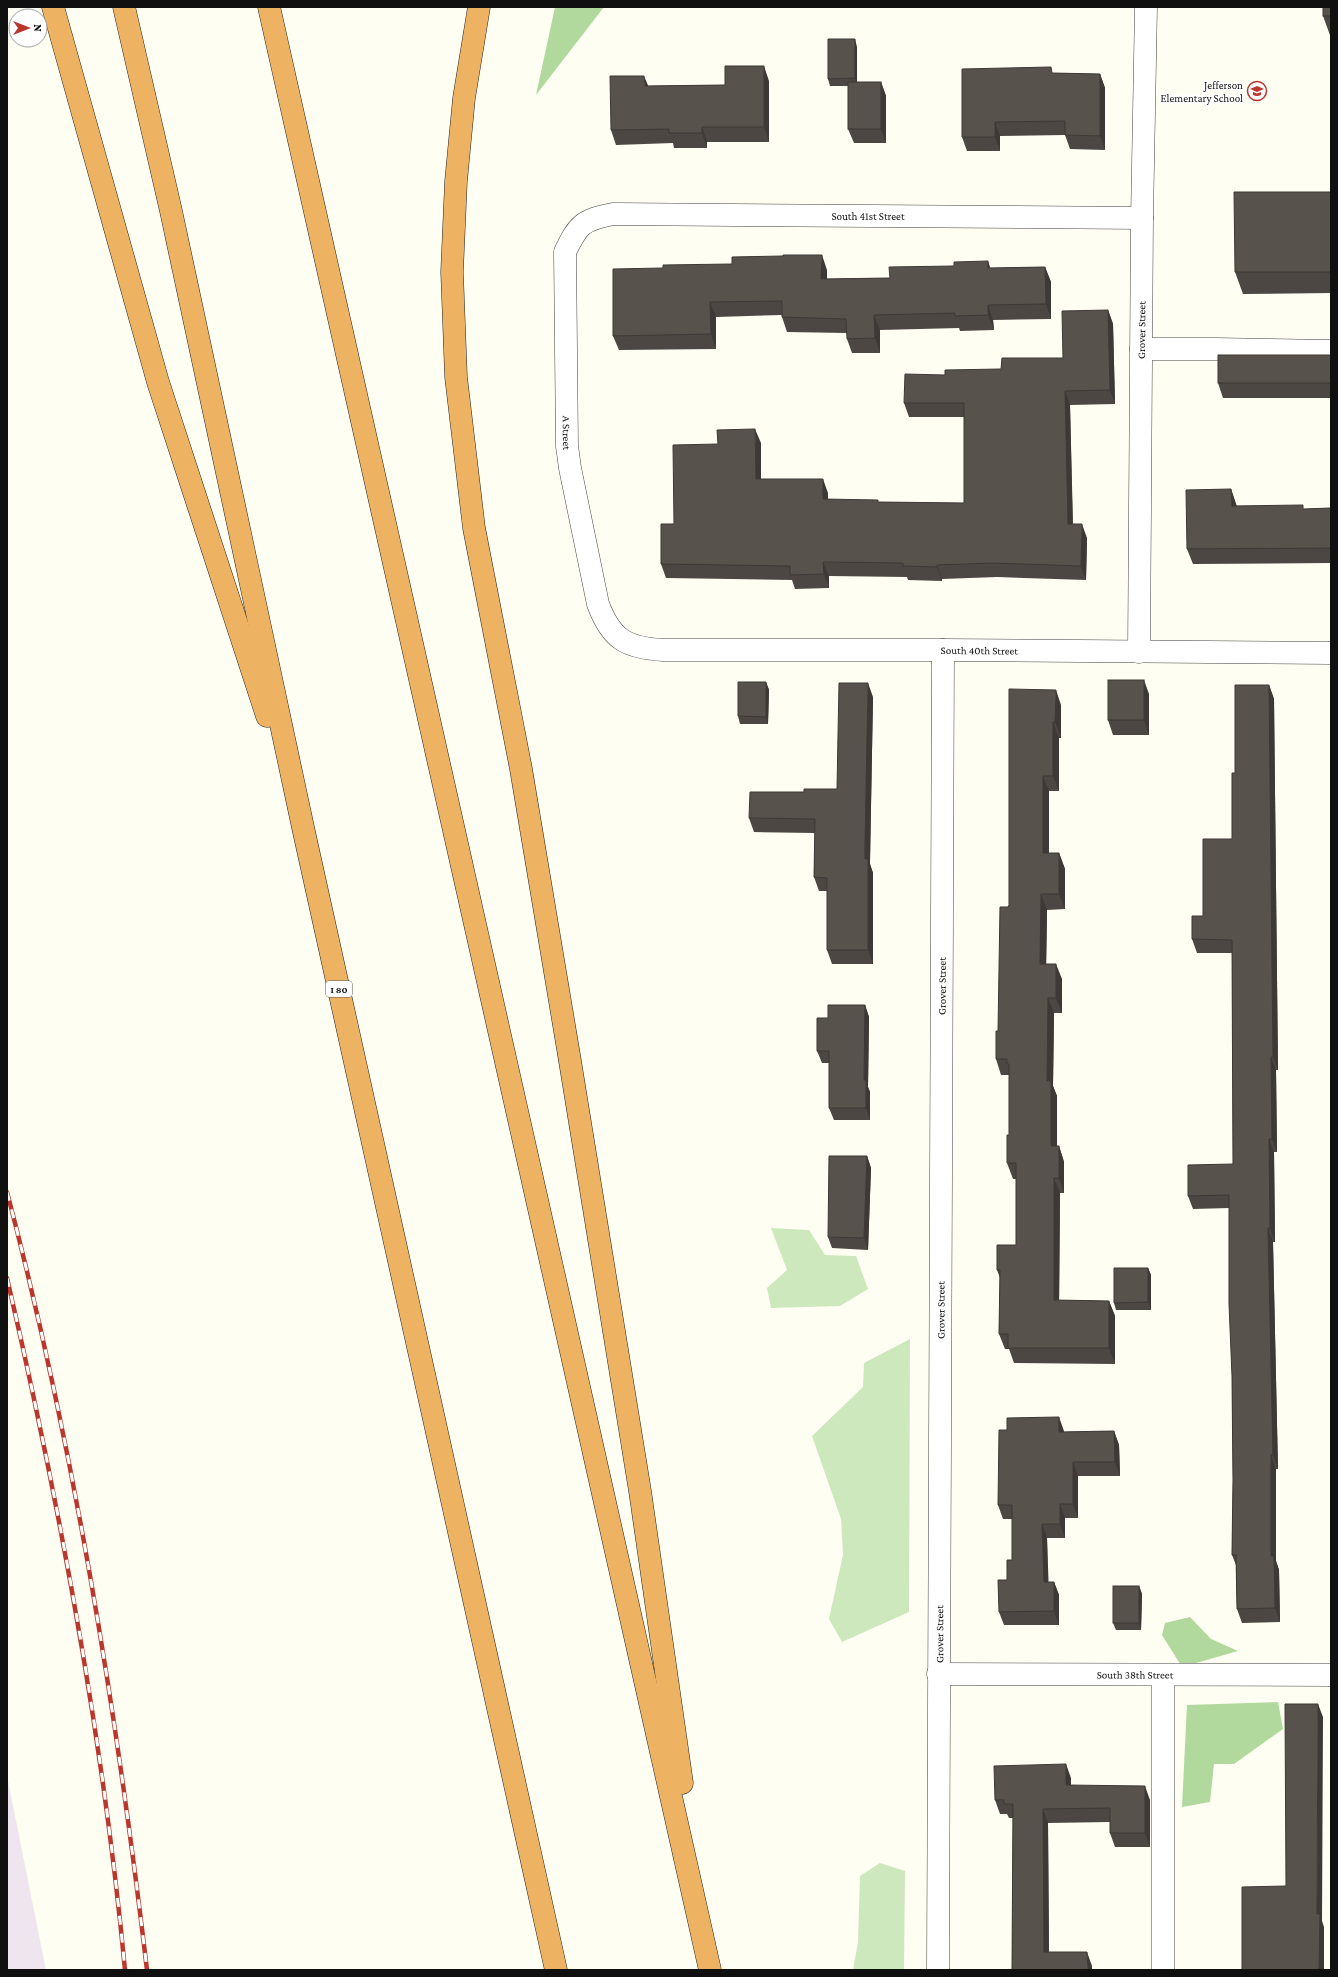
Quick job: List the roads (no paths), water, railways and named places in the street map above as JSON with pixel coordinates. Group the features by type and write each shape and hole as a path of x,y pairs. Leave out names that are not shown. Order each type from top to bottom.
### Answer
{"highway":[{"path":"53,7 158,382 304,832"},
{"name":"I 80","path":"124,7 171,211 304,832 556,1970"},
{"path":"269,7 708,1960"},
{"path":"479,7 464,98 456,180 452,272 456,377 473,521 521,769 640,1491 708,1960"}],"street":[{"name":"Grover Street","path":"1139,652 1142,218 1146,7"},
{"name":"South 41st Street","path":"594,218 621,214 1142,218"},
{"name":"A Street","path":"594,218 575,232 565,252 567,446 570,468 598,604 605,622 615,635 628,645"},
{"path":"1141,349 1331,351"},
{"name":"South 40th Street","path":"628,645 642,649 663,650 943,650 1331,653"},
{"name":"Grover Street","path":"938,1970 943,650"},
{"name":"South 38th Street","path":"938,1674 1331,1675"},
{"path":"1163,1675 1163,1970"}],"railway":[{"path":"7,1192 53,1384 73,1481 107,1676 135,1872 147,1970"},
{"path":"7,1278 45,1450 78,1622 105,1796 125,1970"}],"place":[{"name":"Jefferson Elementary School","path":"1257,91"}]}
